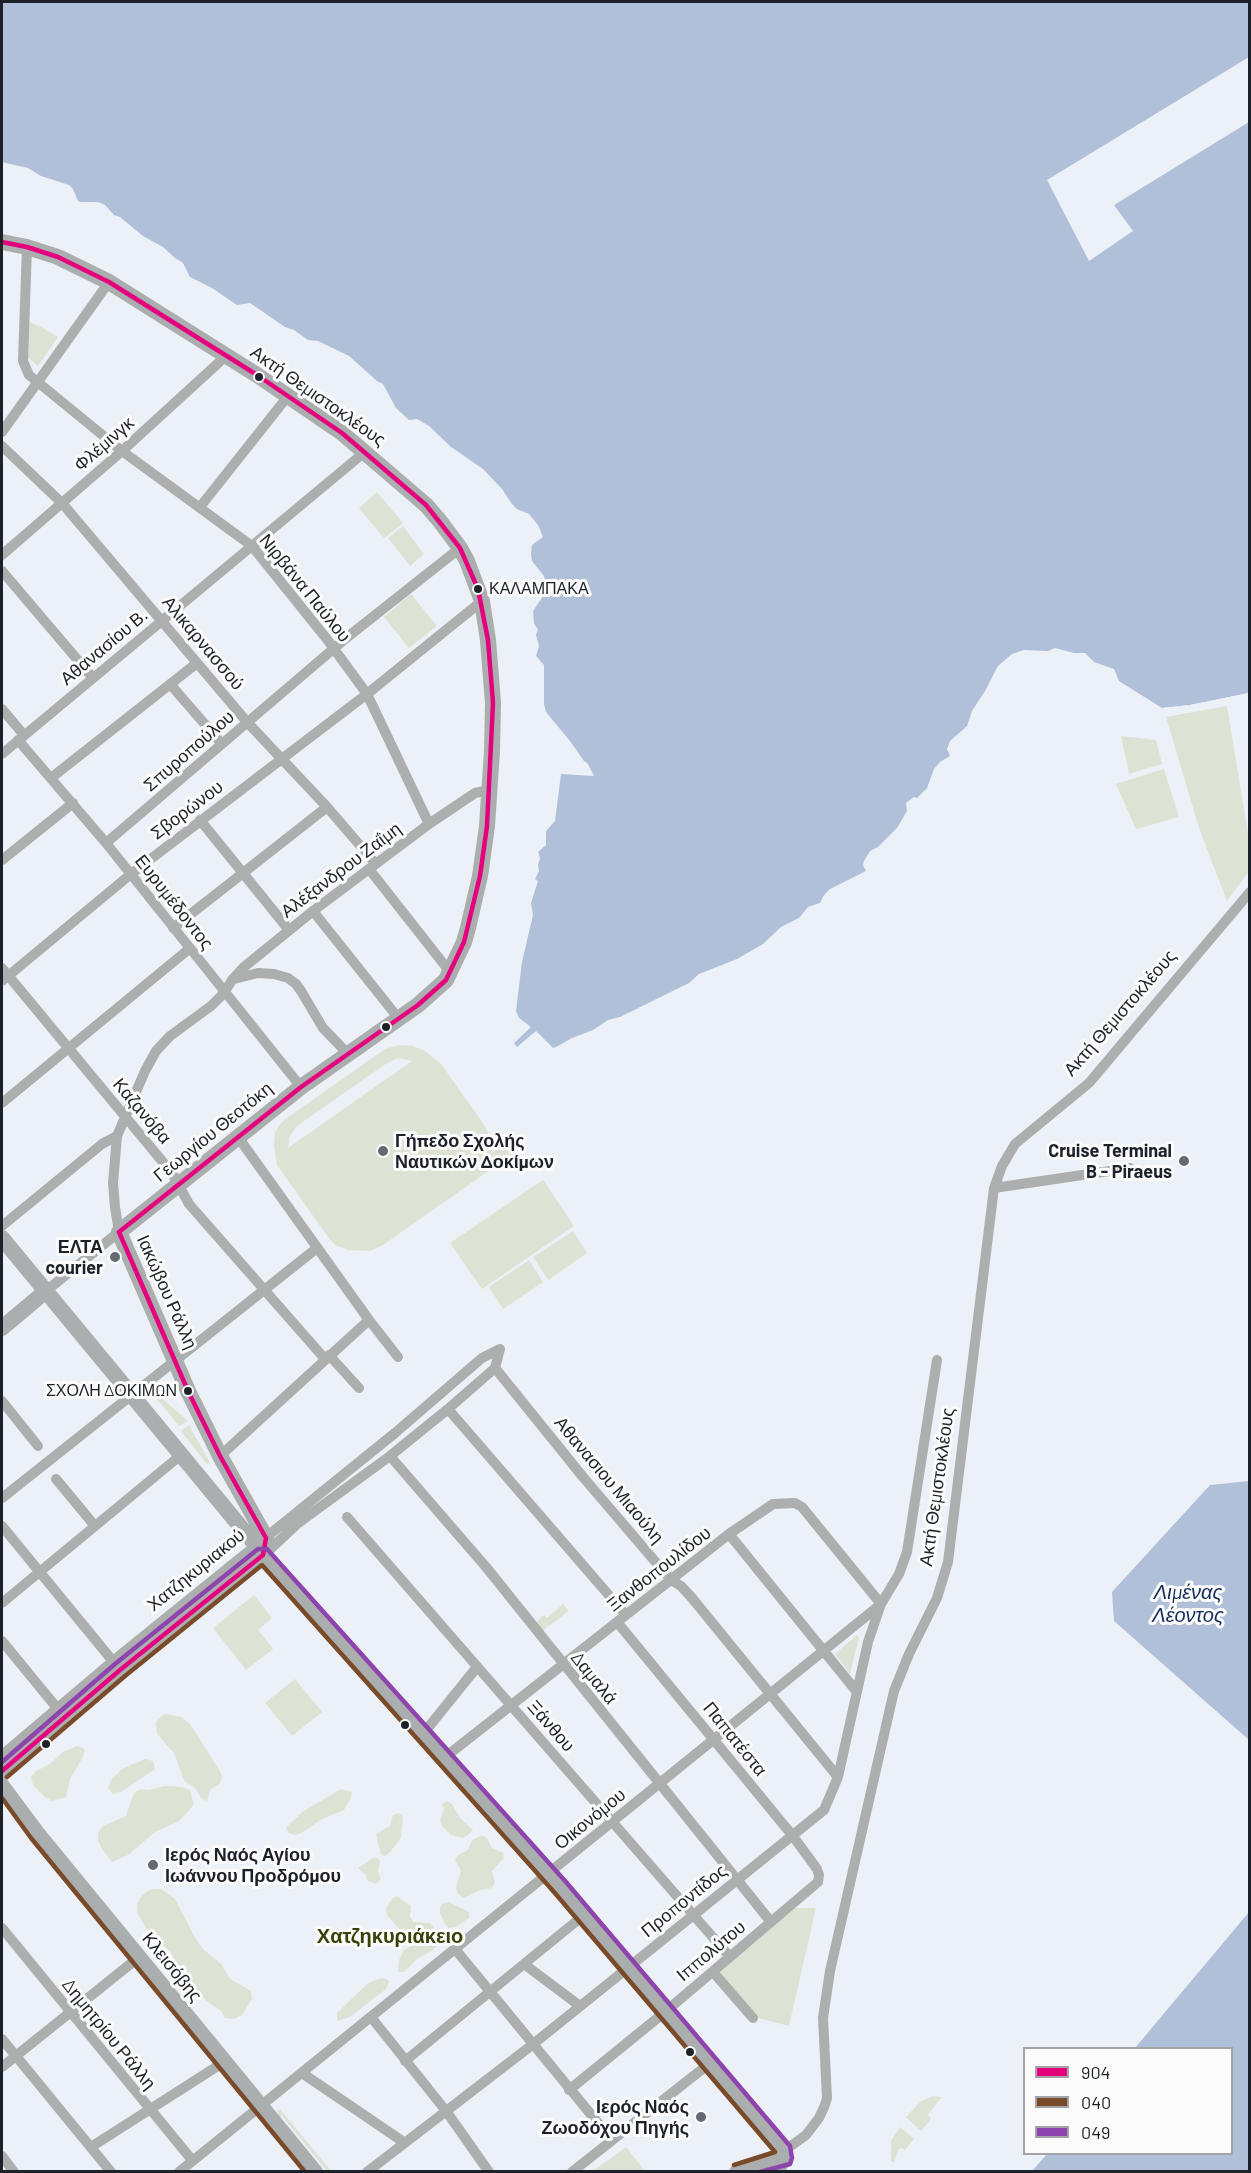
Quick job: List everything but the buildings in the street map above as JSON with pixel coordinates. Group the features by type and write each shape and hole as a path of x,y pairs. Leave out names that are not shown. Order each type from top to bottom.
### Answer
{"main road":[{"name":"Ακτή Θεμιστοκλέους","path":"2,242 58,257 109,282 288,396 366,451 426,505 460,548 482,601 493,703 489,790 480,876 464,942 450,972"},
{"name":"Γεωργίου Θεοτόκη","path":"119,1232 301,1087 399,1019 436,990 450,972"},
{"name":"Ιακώβου Ράλλη","path":"119,1232 175,1360 262,1546"},
{"path":"2,1238 181,1455 444,1758 549,1874 710,2063 784,2154"},
{"name":"Γεωργίου Θεοτόκη","path":"2,1328 46,1291"},
{"name":"Χατζηκυριακού","path":"2,1771 116,1666 262,1546"},
{"name":"Κλεισόβης","path":"2,1786 37,1833 315,2172"},
{"path":"737,2172 784,2154"},
{"path":"774,2172 784,2154"}],"street":[{"path":"27,247 23,361 29,375 37,381"},
{"path":"2,432 109,282"},
{"name":"Φλέμινγκ","path":"2,555 122,451 226,356"},
{"name":"Νιρβάνα Παύλου","path":"37,381 122,451 252,546 334,648 367,694 429,824"},
{"path":"200,507 288,396"},
{"name":"Αλικαρνασσού","path":"2,446 62,503 247,722 327,807 450,972"},
{"name":"Αθανασίου Β.","path":"2,754 366,451"},
{"name":"Σπυροπούλου","path":"106,843 334,648 460,548"},
{"path":"2,572 93,678"},
{"name":"Σβορώνου","path":"4,975 200,820 367,694 482,601"},
{"path":"51,778 197,663"},
{"path":"170,684 222,744"},
{"name":"Ευρυμέδοντος","path":"2,709 51,778 106,843 301,1087"},
{"name":"Αλέξανδρου Ζαΐμη","path":"224,993 244,967 313,911 429,824 475,793 489,790"},
{"path":"2,860 73,803"},
{"path":"173,928 327,807"},
{"path":"200,820 289,930"},
{"name":"Ακτή Θεμιστοκλέους","path":"784,2154 806,2135 819,2118 825,2105 823,2018 833,1959 894,1691 937,1598 948,1562 994,1188 1002,1166 1015,1144 1089,1083 1250,892"},
{"path":"313,911 399,1019"},
{"path":"2,1103 189,949"},
{"path":"232,980 258,973 288,978 301,991 323,1028 348,1054"},
{"name":"Καζανόβα","path":"4,975 69,1048 172,1173 189,1204 263,1291 359,1389"},
{"name":"Ιακώβου Ράλλη","path":"119,1232 113,1183 117,1136 124,1116 156,1051 176,1030 211,1006 224,993"},
{"path":"2,1226 102,1144 117,1136"},
{"path":"238,1137 398,1357"},
{"path":"994,1188 1130,1168"},
{"name":"Γεωργίου Θεοτόκη","path":"46,1291 119,1232"},
{"path":"2,1498 317,1248"},
{"path":"220,1455 369,1320"},
{"name":"Χατζηκυριακού","path":"500,1350 495,1368 448,1409 390,1456 297,1524 262,1546 482,1358 500,1350"},
{"path":"881,1604 899,1574 907,1552 937,1360"},
{"name":"Αθανασιου Μιαούλη","path":"495,1368 583,1477 671,1580 681,1586 692,1598 838,1777"},
{"path":"2,1401 38,1446"},
{"name":"Παπατέστα","path":"448,1409 621,1618 714,1739 792,1835 818,1869 818,1882"},
{"path":"2,1603 181,1455"},
{"name":"Δαμαλά","path":"390,1456 486,1568 771,1922"},
{"path":"56,1479 95,1526"},
{"name":"Ξανθοπουλίδου","path":"444,1758 729,1534 773,1504 795,1503 802,1507 881,1604"},
{"name":"Ξάνθου","path":"347,1517 730,1957"},
{"path":"2,1526 116,1666"},
{"path":"729,1534 857,1692"},
{"name":"Οικονόμου","path":"179,2172 881,1604"},
{"name":"Προποντίδος","path":"368,2172 532,2045 824,1810 838,1777 868,1642 881,1604"},
{"path":"2,1641 57,1708"},
{"name":"Χατζηκυριακού","path":"2,1755 57,1708 116,1666"},
{"path":"423,1734 477,1667"},
{"name":"Ιππολύτου","path":"569,2090 818,1882"},
{"path":"405,2061 584,1916"},
{"name":"Δημητρίου Ράλλη","path":"2,1928 192,2160"},
{"path":"455,1949 612,2140"},
{"path":"2,2067 139,1958"},
{"path":"524,1964 580,2006"},
{"path":"713,1972 753,2018"},
{"path":"371,2017 446,2111 489,2172"},
{"path":"2,2039 111,2172"},
{"path":"92,2147 224,2062"},
{"path":"572,2172 710,2063"},
{"path":"302,2073 405,2143"},
{"path":"2,2156 14,2172"}],"green space":[{"path":"29,322 58,337 38,366 27,357"},
{"path":"377,492 403,523 384,538 359,508"},
{"path":"403,526 424,554 410,566 388,538"},
{"path":"411,594 437,626 409,648 384,617"},
{"path":"1227,706 1249,840 1250,870 1227,901 1199,828 1166,717"},
{"path":"1121,736 1156,740 1162,764 1129,774"},
{"path":"1164,769 1179,817 1136,829 1116,784"},
{"name":"Γήπεδο Σχολής Ναυτικών Δοκίμων","path":"399,1045 413,1046 425,1051 441,1064 485,1126 491,1139 492,1153 517,1136 524,1146 383,1245 370,1251 348,1250 335,1245 328,1237 277,1165 275,1133 279,1125 287,1118 385,1049","holes":["398,1058 412,1061 288,1148 290,1136 297,1126 384,1065"]},
{"path":"543,1180 574,1226 482,1289 450,1243"},
{"path":"573,1231 587,1253 548,1280 533,1257"},
{"path":"529,1260 543,1282 503,1309 489,1287"},
{"path":"162,1397 188,1421 179,1426 157,1399"},
{"path":"189,1425 210,1463 207,1464 181,1431"},
{"path":"254,1595 272,1618 258,1630 273,1649 246,1670 213,1628"},
{"path":"563,1604 569,1611 542,1631 536,1622 544,1615 547,1618"},
{"path":"857,1635 859,1637 850,1674 835,1654"},
{"path":"295,1679 322,1712 292,1736 265,1703"},
{"path":"164,1714 181,1717 190,1724 220,1771 222,1777 220,1783 210,1790 207,1801 202,1799 195,1788 185,1782 174,1753 157,1734 156,1722"},
{"path":"77,1746 85,1749 70,1779 66,1797 52,1801 33,1785 31,1777 63,1752"},
{"path":"145,1759 153,1761 155,1769 121,1792 113,1794 108,1788 111,1780 122,1769"},
{"path":"165,1786 190,1790 194,1805 179,1821 155,1832 128,1855 112,1862 98,1841 98,1833 103,1826 126,1816 134,1793 141,1789 149,1790"},
{"path":"341,1789 352,1792 344,1810 322,1819 301,1833 295,1835 289,1833 286,1828 302,1812"},
{"path":"447,1801 473,1830 463,1838 451,1835 442,1826 440,1820 444,1809 442,1804"},
{"path":"399,1813 403,1817 401,1838 390,1852 385,1856 381,1855 376,1834 390,1826 393,1815"},
{"path":"482,1835 487,1838 492,1848 503,1853 504,1858 492,1871 495,1882 492,1888 480,1890 463,1898 458,1894 456,1888 461,1871 455,1860 458,1855 468,1850 472,1840"},
{"path":"373,1858 378,1858 380,1861 378,1872 381,1879 376,1884 368,1881 365,1874 358,1868"},
{"path":"153,1889 161,1889 175,1899 203,1949 222,1965 230,1979 251,1991 252,1999 242,2015 234,2019 225,2018 221,2011 188,1983 171,1953 146,1928 138,1914 137,1906 140,1898"},
{"path":"397,1896 411,1906 410,1917 413,1922 430,1923 434,1928 431,1931 408,1937 403,1933 387,1915 386,1909 392,1899"},
{"path":"449,1902 469,1912 469,1918 449,1928 440,1913 440,1907 443,1903"},
{"path":"791,1908 816,1908 789,2026 758,2018 718,1972"},
{"path":"439,1931 443,1935 433,1950 417,1959 404,1972 398,1972 399,1960 404,1950"},
{"path":"382,1978 389,1982 386,1989 350,2017 337,2021 337,2013 365,1986"},
{"path":"933,2096 942,2097 928,2114 931,2119 921,2131 906,2117 920,2102"},
{"path":"280,2109 331,2171 327,2171 282,2116 278,2117 278,2112 275,2114"},
{"path":"900,2127 914,2139 905,2150 901,2148 898,2150 894,2162 891,2162 891,2141"},
{"path":"626,2147 645,2171 593,2171"}],"water":[{"path":"2,2 1249,2 1249,57 1047,180 1089,261 1133,231 1114,205 1249,122 1249,693 1190,705 1162,708 1119,681 1114,669 1094,662 1085,653 1074,653 1055,648 1048,651 1024,650 1012,654 998,666 972,711 967,726 950,741 947,749 950,756 934,769 927,788 917,798 914,797 906,803 907,811 897,828 878,847 870,851 863,865 866,871 830,889 820,903 808,907 799,918 781,927 763,944 737,959 699,974 689,983 553,1048 536,1031 517,1047 514,1043 531,1027 519,1018 516,1011 522,962 533,915 531,903 538,881 535,879 539,871 538,852 546,845 546,831 555,821 561,774 594,776 588,764 546,712 544,704 544,665 536,656 539,646 536,635 538,630 534,623 533,611 548,589 544,576 532,561 531,554 532,545 543,537 538,525 529,514 512,504 502,489 483,469 451,447 429,426 417,419 409,420 396,408 383,384 349,356 318,341 308,340 250,303 237,305 212,288 190,277 183,263 114,215 105,205 98,202 78,201 69,185 41,176 28,168 2,162"},
{"name":"Λιμένας Λέοντος","path":"1250,1481 1249,1740 1114,1621 1112,1592 1210,1485"},
{"path":"1249,1912 1249,2171 1032,2171 1046,2155 1233,2155 1233,2047 1136,2047"}],"pier":[{"path":"1249,693 1250,697 1245,699 1163,711 1162,708 1190,705"}],"transit line":[{"name":"904","path":"2,242 58,257 109,282 257,375 342,433 426,505 460,548 478,589 488,640 493,703 487,826 480,876 464,942 446,980 418,1005 301,1087 119,1232 188,1391 220,1456 266,1538 263,1555 120,1670 2,1771"},
{"name":"049","path":"2,1762 115,1664 258,1549 267,1549 566,1882 790,2146 792,2158 790,2164 760,2172"},
{"name":"040","path":"7,1777 125,1676 262,1565 554,1892 775,2152 734,2165"},
{"name":"040","path":"2,1798 31,1838 305,2172"}],"place":[{"name":"ΚΑΛΑΜΠΑΚΑ","path":"478,589"},
{"name":"Γήπεδο Σχολής Ναυτικών Δοκίμων","path":"383,1151"},
{"name":"Cruise Terminal B - Piraeus","path":"1184,1161"},
{"name":"ΕΛΤΑ courier","path":"115,1257"},
{"name":"ΣΧΟΛΗ ΔΟΚΙΜΩΝ","path":"188,1391"},
{"name":"Ιερός Ναός Αγίου Ιωάννου Προδρόμου","path":"153,1865"},
{"name":"Ιερός Ναός Ζωοδόχου Πηγής","path":"701,2117"}],"district":[{"name":"Χατζηκυριάκειο","path":"390,1936"}]}
